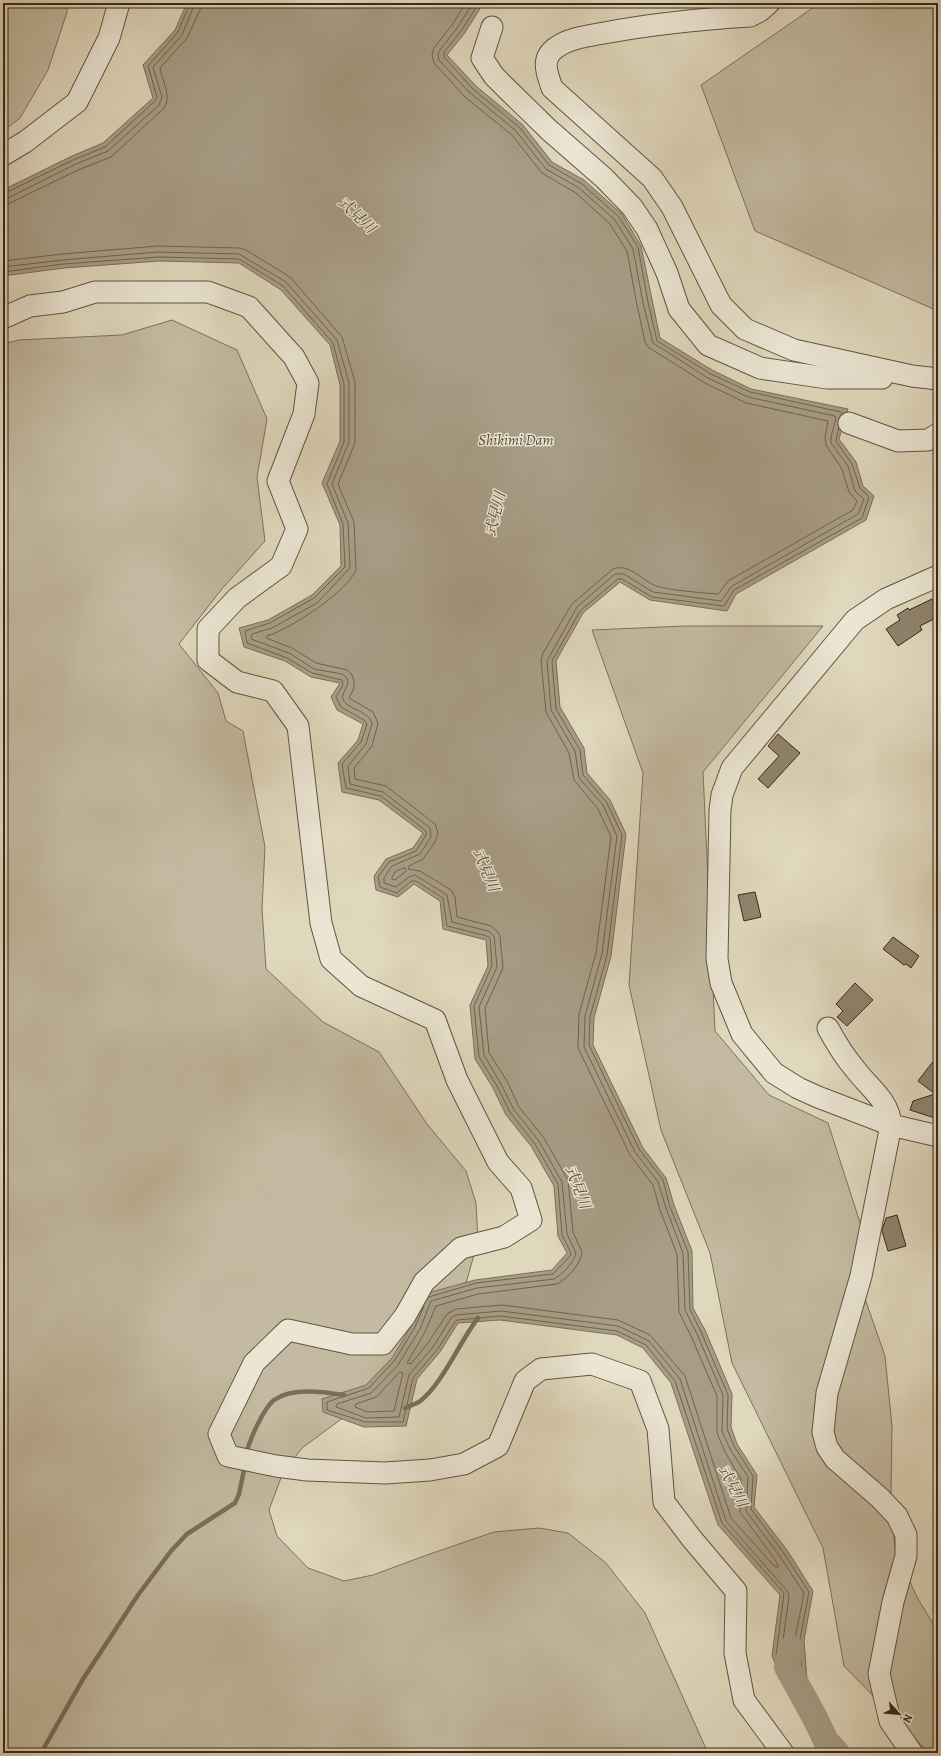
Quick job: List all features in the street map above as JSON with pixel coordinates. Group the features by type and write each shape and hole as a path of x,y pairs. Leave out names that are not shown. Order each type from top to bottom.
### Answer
{"street":[{"path":"3,156 25,142 77,102 110,38 119,3"},
{"path":"769,3 760,11 750,16 627,29 576,38 556,47 546,60 546,70 552,88 652,178 672,207 720,305 745,329 794,350 902,374 938,379"},
{"path":"492,27 482,58 494,76 550,130 604,178 632,207 647,229 667,273 679,309 708,345 760,368 827,378 877,378 902,374"},
{"path":"3,318 30,306 63,302 95,292 208,292 249,307 294,357 308,383 304,414 278,481 297,529 281,566 237,598 208,629 208,660 237,682 273,691 298,726 321,923 331,960 361,986 435,1020 457,1080 498,1162 521,1188 531,1220 504,1237 461,1248 424,1282 405,1316 383,1344 352,1344 288,1330 254,1363 219,1434 228,1456 276,1466 307,1470 385,1473 430,1470 464,1464 498,1446 525,1381 541,1369 592,1364 640,1381 658,1429 664,1502 692,1540 736,1591 735,1653 744,1700 783,1753"},
{"path":"849,423 898,441 928,440 938,434"},
{"path":"938,576 886,599 855,620 732,768 722,794 720,810 717,959 721,983 742,1034 774,1073 798,1088 818,1097 892,1125 938,1136"},
{"path":"828,1028 839,1048 856,1071 882,1098 891,1116 892,1125 861,1276 827,1393 823,1432 827,1447 835,1459 880,1498 897,1516 906,1535 906,1556 893,1602 879,1674 890,1721 912,1753"}],"shaded area":[{"path":"3,3 67,3 67,12 48,70 20,118 3,131"},
{"path":"814,3 938,3 938,311 755,231 701,85 814,7"},
{"path":"172,320 237,350 267,419 257,477 265,541 221,590 179,644 218,693 226,721 243,731 265,847 262,909 266,969 323,1022 379,1052 427,1124 466,1171 476,1203 478,1241 458,1311 344,1417 302,1448 282,1475 269,1510 277,1536 308,1568 344,1581 373,1575 494,1532 539,1528 568,1533 606,1563 645,1613 708,1753 3,1753 3,344 19,340 122,335"},
{"path":"685,626 823,626 703,772 715,1031 769,1095 828,1123 864,1235 863,1293 885,1356 892,1426 891,1497 895,1550 917,1597 938,1632 938,1753 929,1753 844,1666 823,1548 732,1363 710,1253 661,1130 629,985 643,773 592,630"}],"water":[{"name":"Shikimi Dam","path":"187,3 487,3 483,4 464,34 447,55 476,86 523,125 552,162 584,180 622,214 641,246 660,338 712,370 751,389 848,409 839,439 856,462 863,486 874,496 866,520 736,594 727,611 650,600 620,582 583,613 556,661 560,707 584,748 587,773 610,800 626,834 611,956 594,1018 593,1045 643,1148 666,1178 674,1205 692,1251 693,1308 705,1330 732,1394 731,1427 737,1444 757,1475 754,1507 787,1550 813,1591 804,1640 807,1680 783,1682 772,1656 780,1595 718,1525 671,1383 643,1348 617,1335 500,1320 458,1323 440,1352 417,1379 406,1426 364,1427 323,1412 322,1399 366,1385 392,1358 412,1325 424,1294 475,1280 552,1270 567,1253 558,1236 554,1186 531,1146 506,1115 493,1088 475,1059 470,1005 488,966 486,940 443,929 440,901 414,884 398,897 376,890 374,876 386,859 413,848 423,833 379,800 342,792 338,763 358,740 363,724 337,710 331,697 340,683 311,677 285,661 244,647 239,628 268,620 312,595 341,566 340,525 322,483 340,441 340,385 330,345 281,290 239,263 159,261 64,268 3,276 3,190 72,156 103,143 153,98 143,65 175,30"}],"building":[{"path":"932,599 938,611 938,617 920,626 922,630 898,646 886,629 900,620 897,615 908,608 909,610"},
{"path":"778,734 800,753 768,788 758,779 779,756 768,746"},
{"path":"755,892 761,917 744,921 738,895"},
{"path":"893,937 919,956 911,968 906,964 904,965 883,949"},
{"path":"855,983 873,1000 847,1026 837,1017 843,1011 836,1004"},
{"path":"938,1055 938,1119 910,1110 913,1101 935,1094 918,1081"},
{"path":"897,1215 906,1246 888,1251 882,1231 883,1227 886,1218"}],"waterway":[{"path":"405,1408 419,1402 435,1385 478,1318"},
{"path":"246,1455 250,1442 265,1410 274,1400 290,1393 299,1392 318,1392 344,1395"},
{"path":"41,1753 83,1679 138,1595 171,1551 187,1534 235,1503 239,1494 245,1465"},
{"name":"式見川","path":"791,1649 787,1667 826,1741 837,1753"}]}
